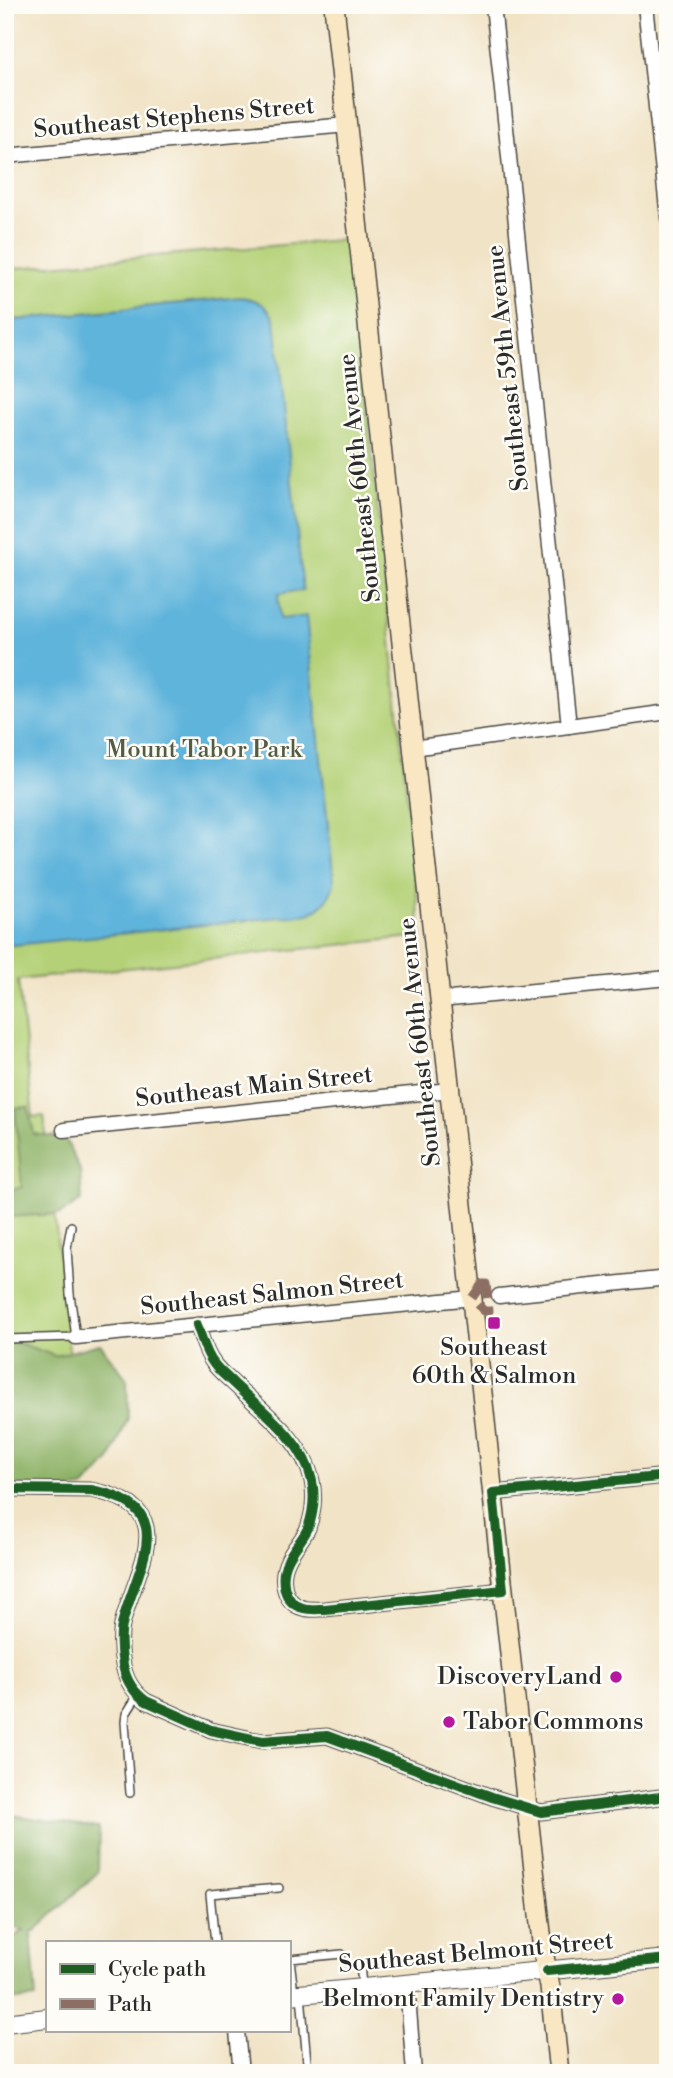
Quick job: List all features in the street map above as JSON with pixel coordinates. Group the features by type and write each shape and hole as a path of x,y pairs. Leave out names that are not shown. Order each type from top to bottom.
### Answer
{"main road":[{"name":"Southeast 60th Avenue","path":"334,5 503,1590 559,2073"}],"street":[{"name":"Southeast 59th Avenue","path":"493,5 569,726"},
{"path":"645,5 668,218"},
{"name":"Southeast Stephens Street","path":"5,156 347,125"},
{"path":"413,748 668,712"},
{"path":"440,1000 668,978"},
{"name":"Southeast Main Street","path":"64,1130 450,1090"},
{"path":"499,1296 668,1278"},
{"name":"Southeast Salmon Street","path":"76,1337 472,1298"},
{"path":"197,1325 214,1364 288,1436 304,1458 312,1481 313,1504 307,1531 283,1571 284,1587 294,1604 301,1608 324,1609 503,1590"},
{"path":"493,1493 668,1476"},
{"path":"5,1489 91,1490 132,1506 143,1518 146,1554 124,1616 121,1639 127,1682 138,1695 211,1730 264,1741 327,1736 541,1812 668,1796"},
{"name":"Southeast Belmont Street","path":"294,1994 668,1959"},
{"path":"407,1984 414,2073"},
{"path":"5,2023 46,2018"},
{"path":"237,2032 241,2073"}],"lane":[{"path":"5,1339 76,1337 67,1248 71,1226"},
{"path":"130,1793 125,1714 138,1695"},
{"path":"215,1941 210,1894 279,1888"},
{"path":"309,2073 290,1959 342,1954"},
{"path":"360,1963 362,1988"}],"green space":[{"name":"Mount Tabor Park","path":"350,239 421,936 18,980 33,1117 44,1116 82,1472 5,1469 5,269"},
{"path":"28,1107 34,1134 65,1138 80,1170 82,1200 60,1214 5,1217 5,1186 9,1190 22,1187 15,1108"},
{"path":"5,1338 55,1356 100,1344 127,1379 128,1418 110,1460 83,1488 28,1493 5,1480"},
{"path":"5,1814 99,1828 98,1872 35,1931 31,1931 36,1998 5,2001 5,1944 24,1930 5,1926"}],"water":[{"name":"Mount Tabor Park","path":"240,297 261,303 275,320 303,590 278,594 280,619 306,616 333,888 326,901 309,914 5,946 5,321"}],"marked path":[{"path":"482,1284 486,1284 489,1311 484,1311 472,1298 482,1284"}],"cycle path":[{"path":"197,1325 206,1350 216,1367 280,1427 291,1439 307,1466 313,1493 311,1517 306,1532 285,1566 284,1574 287,1595 291,1601 303,1608 325,1609 503,1590 493,1493 668,1476"},
{"path":"5,1489 91,1490 118,1498 136,1509 145,1522 147,1538 144,1556 122,1623 121,1647 128,1681 146,1701 211,1730 252,1739 263,1741 327,1736 492,1797 541,1812 668,1796"},
{"path":"547,1971 668,1959"}],"place":[{"name":"Southeast 60th & Salmon","path":"494,1323"},
{"name":"DiscoveryLand","path":"616,1677"},
{"name":"Tabor Commons","path":"449,1722"},
{"name":"Belmont Family Dentistry","path":"618,1999"}]}
